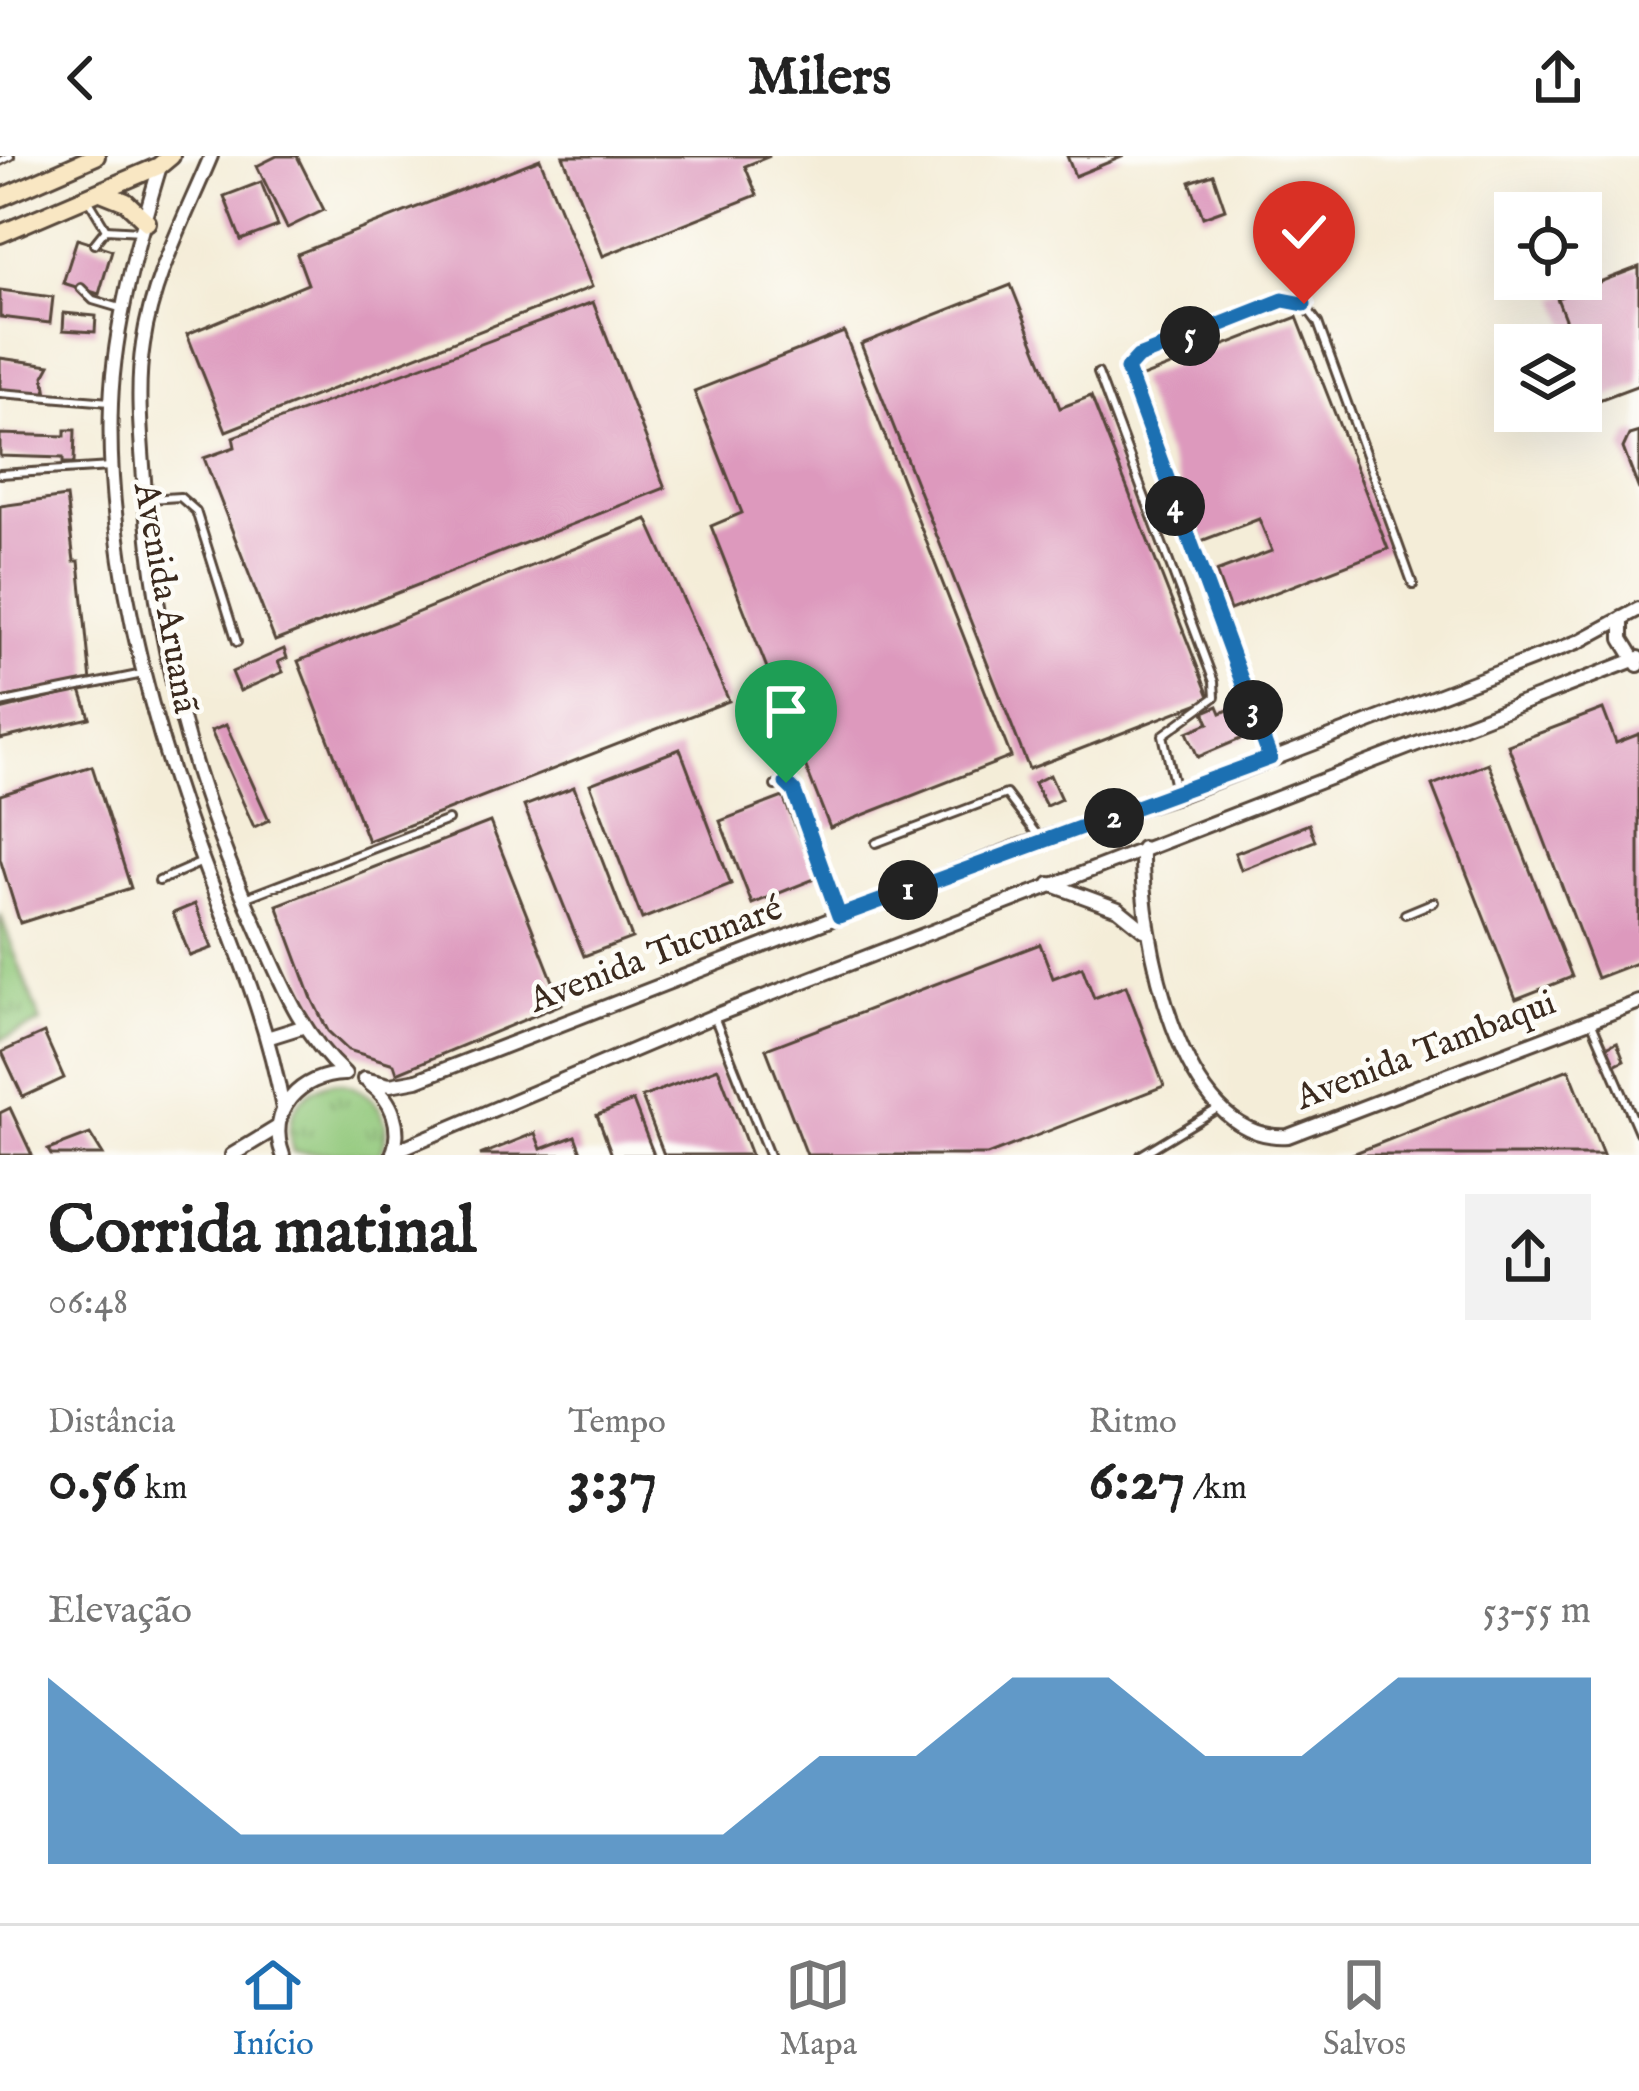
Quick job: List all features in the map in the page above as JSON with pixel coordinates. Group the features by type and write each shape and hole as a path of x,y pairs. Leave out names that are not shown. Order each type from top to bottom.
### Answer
{"main road":[{"path":"0,198 96,156"},
{"path":"0,234 164,159"},
{"path":"93,195 126,202 146,227"}],"street":[{"name":"Avenida Aruanã","path":"211,156 153,298 143,341 139,403 145,499 163,656 177,717 244,898 302,1027 345,1074"},
{"name":"Avenida Aruanã","path":"164,159 125,309 111,402 111,467 143,674 204,862 270,1037 283,1108"},
{"name":"Avenida Tucunaré","path":"345,1074 390,1085 417,1080 1040,840 1177,796 1580,641 1639,609"},
{"path":"393,1154 713,1016 1637,662 1622,639 1622,618"},
{"path":"1142,848 1144,931 1199,1084 1217,1109"},
{"path":"1050,884 1118,908 1144,931"},
{"name":"Avenida Tambaqui","path":"1217,1109 1250,1133 1288,1136 1639,1002"},
{"path":"270,1037 302,1027"},
{"path":"283,1155 278,1127 283,1108 308,1081 345,1074"},
{"path":"364,1079 391,1107 397,1126 393,1154"},
{"path":"232,1155 278,1127"}],"lane":[{"path":"0,160 10,156"},
{"path":"93,195 106,229"},
{"path":"94,244 106,229 146,227"},
{"path":"81,288 92,299 125,309"},
{"path":"1270,758 1127,369 1138,357 1283,300 1304,304 1318,323 1413,585"},
{"path":"1098,373 1214,682 1215,697 1163,735 1177,796"},
{"path":"0,393 111,402"},
{"path":"0,474 111,467"},
{"path":"145,499 179,497 196,511 237,642"},
{"path":"0,703 143,674"},
{"path":"775,786 786,783 794,791 839,916"},
{"path":"876,843 1006,794 1040,840"},
{"path":"244,898 448,820"},
{"path":"159,881 204,862"},
{"path":"1405,914 1434,902"},
{"path":"713,1016 769,1155"},
{"path":"1591,1021 1639,1132"},
{"path":"1141,1155 1217,1109"}],"green space":[{"path":"0,914 41,1023 0,1040"},
{"path":"332,1082 358,1089 377,1105 386,1128 380,1155 293,1152 290,1128 296,1108 310,1092"}],"building":[{"path":"277,156 297,156 324,210 287,228 257,166"},
{"path":"563,156 770,156 745,166 757,195 603,256"},
{"path":"1067,156 1124,156 1075,176"},
{"path":"540,159 592,287 226,431 187,334 308,284 297,254"},
{"path":"1213,174 1225,209 1203,217 1190,182"},
{"path":"261,182 278,226 241,240 224,196"},
{"path":"77,239 112,250 99,294 63,283"},
{"path":"1639,267 1639,385 1602,399 1602,324 1567,324 1558,300 1602,300 1602,281"},
{"path":"1011,285 1060,408 1091,396 1210,699 1029,769 861,344"},
{"path":"0,290 53,297 50,323 0,317"},
{"path":"593,302 665,488 275,641 204,458 235,447 233,437"},
{"path":"64,313 96,316 95,332 63,330"},
{"path":"1297,317 1388,549 1230,610 1216,572 1272,551 1259,519 1201,541 1137,379"},
{"path":"844,332 1011,757 830,828 711,526 742,513 694,391"},
{"path":"0,358 50,365 44,376 47,394 0,390"},
{"path":"65,430 75,430 74,463 63,463 63,458 0,456 0,434 65,436"},
{"path":"1639,432 1639,490 1623,448 1629,435"},
{"path":"66,497 74,561 79,561 91,682 0,698 0,506"},
{"path":"647,519 729,701 368,841 298,661"},
{"path":"284,649 287,658 278,662 283,672 240,691 232,672"},
{"path":"81,690 90,718 0,739 0,710"},
{"path":"1218,706 1221,713 1238,706 1250,735 1198,757 1187,732 1209,723 1204,712"},
{"path":"1603,709 1616,743 1639,734 1639,962 1597,978 1508,745"},
{"path":"226,725 269,820 254,827 211,731"},
{"path":"680,749 731,884 642,919 590,784"},
{"path":"1488,763 1572,977 1516,999 1432,785"},
{"path":"92,766 131,888 20,923 0,859 0,795"},
{"path":"1050,775 1061,799 1046,806 1034,783"},
{"path":"574,787 632,938 584,956 524,806"},
{"path":"783,797 817,878 752,904 720,821"},
{"path":"490,822 562,1004 397,1073 394,1064 348,1050 328,1031 312,999 277,905"},
{"path":"1309,824 1315,841 1241,870 1235,853"},
{"path":"195,904 212,948 190,956 173,913"},
{"path":"1040,944 1053,978 1082,967 1094,998 1126,986 1164,1086 987,1155 807,1155 766,1049"},
{"path":"44,1033 64,1078 23,1097 2,1052"},
{"path":"1617,1042 1624,1060 1608,1068 1600,1050"},
{"path":"718,1068 751,1155 664,1155 642,1097"},
{"path":"1569,1069 1603,1155 1350,1155"},
{"path":"633,1101 654,1155 612,1155 597,1115"},
{"path":"10,1108 32,1155 0,1155 0,1113"},
{"path":"535,1133 541,1149 575,1136 582,1155 480,1155"},
{"path":"90,1134 103,1155 51,1155 48,1150"}],"route":[{"path":"786,783 794,791 839,916 1023,845 1177,796 1270,758 1127,369 1138,357 1283,300 1304,304"}]}
